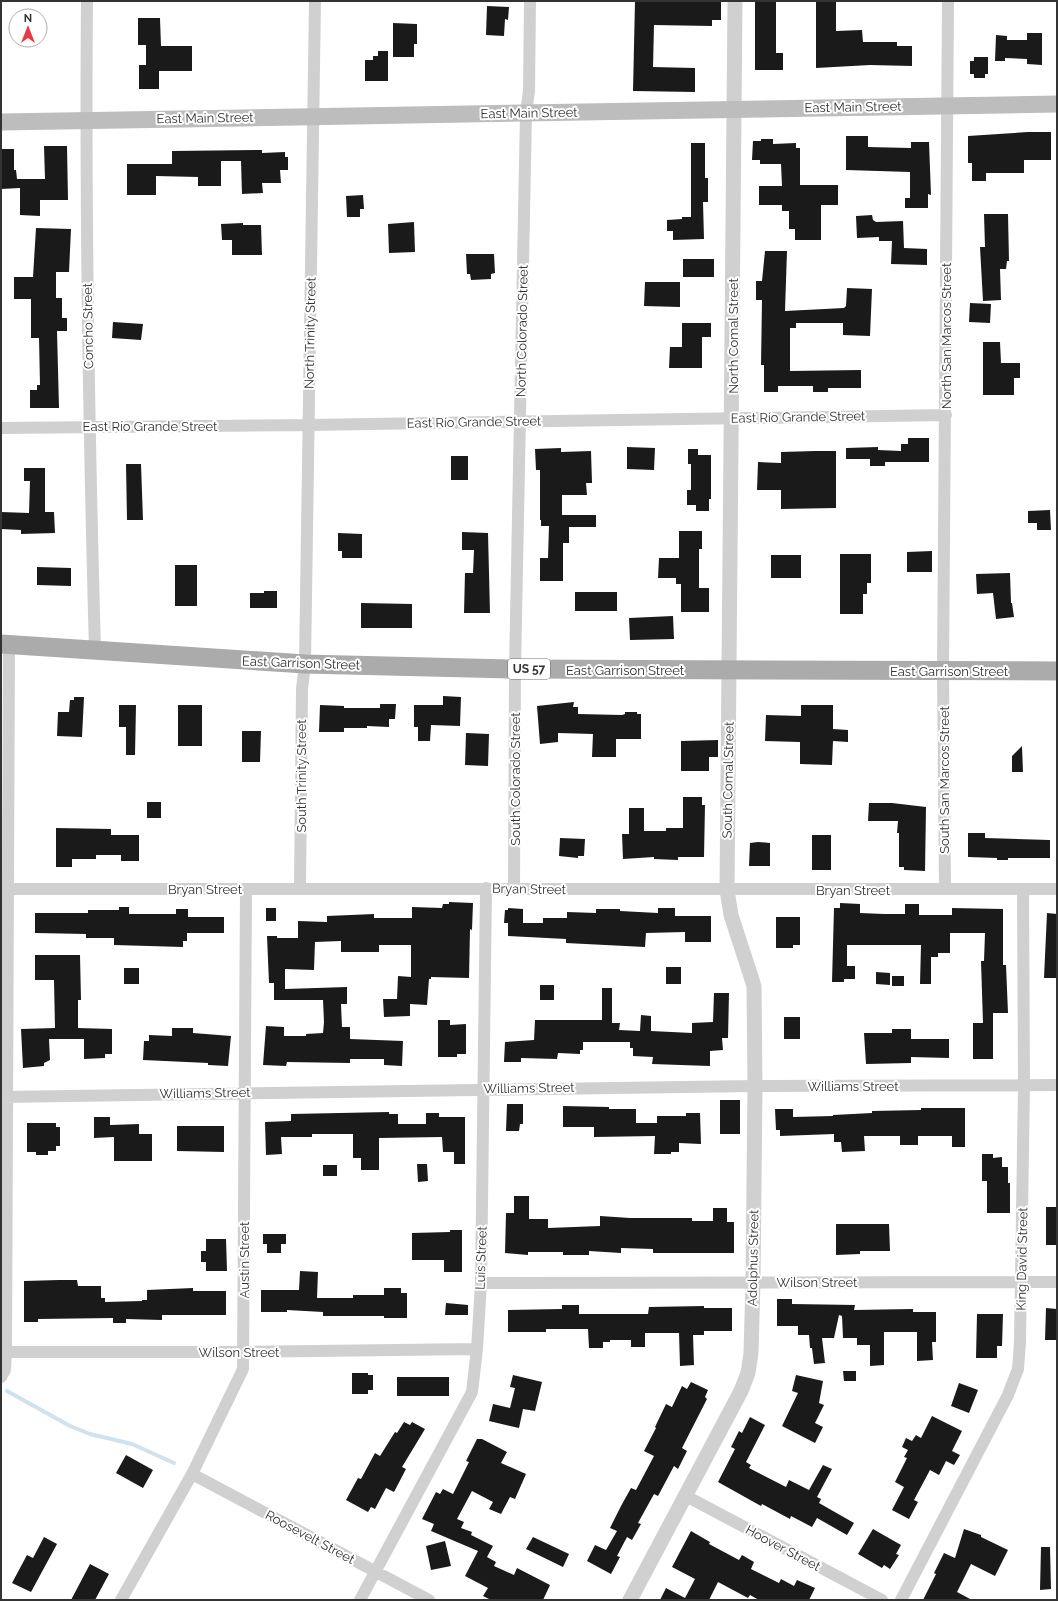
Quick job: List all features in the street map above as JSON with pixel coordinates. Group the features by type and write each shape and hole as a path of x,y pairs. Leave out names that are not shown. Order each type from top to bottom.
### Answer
{"main road":[{"name":"East Main Street","path":"1,122 1057,104"},
{"name":"East Garrison Street","path":"5,644 305,664 516,669 729,671 1057,671"}],"street":[{"name":"Concho Street","path":"87,1 86,120 89,427 95,650"},
{"name":"North Trinity Street","path":"305,664 315,1"},
{"name":"North Colorado Street","path":"516,669 526,113 529,91 530,1"},
{"name":"North Comal Street","path":"729,671 735,1"},
{"name":"North San Marcos Street","path":"943,671 946,414 946,106 948,1"},
{"name":"East Río Grande Street","path":"1,428 520,422 946,414"},
{"path":"1,1377 5,1370 5,644"},
{"name":"South Trinity Street","path":"300,888 302,689 305,664"},
{"name":"South Colorado Street","path":"514,889 516,669"},
{"name":"South Comal Street","path":"727,890 729,671"},
{"name":"South San Marcos Street","path":"943,671 945,889"},
{"name":"Luis Street","path":"360,1600 376,1573 472,1392 477,1349 481,1283 485,1089 486,888"},
{"name":"Bryan Street","path":"4,889 1057,889"},
{"name":"Austin Street","path":"121,1600 192,1474 243,1369 246,889"},
{"name":"King David Street","path":"901,1600 1008,1396 1018,1369 1022,1282 1024,1086 1023,889"},
{"name":"Adolphus Street","path":"630,1600 684,1495 741,1391 748,1373 751,1353 754,1282 754,986 732,915 727,890"},
{"name":"Williams Street","path":"4,1097 244,1092 755,1086 1057,1086"},
{"name":"Wilson Street","path":"481,1283 1057,1282"},
{"name":"Wilson Street","path":"4,1352 244,1352 477,1349"},
{"name":"Roosevelt Street","path":"192,1474 429,1600"},
{"name":"Hoover Street","path":"684,1495 882,1600"}],"building":[{"path":"635,1 721,1 721,20 712,20 712,26 654,25 653,67 695,68 695,92 633,91"},
{"path":"755,1 776,1 776,53 783,53 783,70 755,70"},
{"path":"816,1 836,1 836,31 862,30 863,42 897,42 897,46 912,46 912,66 870,65 816,68"},
{"path":"487,6 509,7 508,20 505,19 504,36 486,35"},
{"path":"138,18 160,18 161,46 192,46 192,71 159,71 159,89 139,89 139,65 146,65 146,45 138,45"},
{"path":"393,23 417,24 417,44 414,44 414,57 393,57"},
{"path":"1027,33 1042,33 1042,65 1027,64 1027,59 1005,58 1005,61 995,61 996,35 1007,36 1007,40 1027,40"},
{"path":"378,51 388,51 388,81 365,81 365,60 373,60 373,56 378,56"},
{"path":"974,57 988,57 988,74 985,74 985,78 974,78 974,74 970,74 970,61 974,61"},
{"path":"1051,132 1051,160 1024,160 1024,173 986,173 986,181 972,181 972,163 968,163 968,136"},
{"path":"846,136 868,136 868,147 911,148 911,142 929,142 931,195 928,194 928,208 905,208 905,198 910,198 910,172 846,170"},
{"path":"761,139 773,139 773,144 796,143 796,148 800,148 800,185 838,185 838,205 821,205 821,240 795,240 795,229 789,229 789,211 782,211 782,205 759,205 759,186 782,186 781,164 760,164 760,160 752,160 753,141 761,141"},
{"path":"691,143 705,143 705,178 708,178 708,202 703,202 704,239 673,240 673,231 667,231 667,220 691,217"},
{"path":"44,146 67,146 68,200 40,200 40,216 20,215 20,188 1,189 1,149 14,149 14,170 16,170 17,179 45,179"},
{"path":"262,150 262,153 285,152 285,157 288,157 288,170 280,170 281,183 262,183 263,193 242,194 241,161 221,161 221,186 198,186 198,177 156,176 156,195 127,195 127,164 172,164 172,151"},
{"path":"363,195 364,209 360,209 360,217 347,217 346,196"},
{"path":"984,214 1008,214 1009,261 1007,261 1006,269 1000,269 1001,300 983,301 980,247 985,247"},
{"path":"872,215 873,220 876,222 903,221 904,248 927,249 927,265 891,264 892,241 879,241 879,237 857,238 856,216"},
{"path":"414,222 415,252 389,253 388,224"},
{"path":"243,223 243,225 261,225 262,255 232,255 232,240 222,240 221,224"},
{"path":"36,228 71,229 69,272 56,272 56,298 62,298 62,318 67,318 67,331 57,331 59,408 30,408 30,390 37,390 37,385 40,385 39,338 31,338 31,299 14,299 14,277 33,277"},
{"path":"765,251 787,251 785,311 844,308 846,306 847,288 872,289 870,336 843,335 843,323 796,323 796,328 790,328 790,371 861,370 861,388 828,388 828,392 813,392 813,386 778,386 778,392 764,392 764,365 761,365 762,300 756,300 756,281 762,281"},
{"path":"466,254 494,254 495,273 491,274 491,279 471,280 470,274 467,274"},
{"path":"683,259 714,259 714,277 683,277"},
{"path":"645,282 680,282 680,307 644,306"},
{"path":"970,303 991,304 990,323 969,322"},
{"path":"113,322 143,324 141,340 112,338"},
{"path":"682,323 711,323 711,337 702,337 702,368 669,368 670,347 682,347"},
{"path":"983,342 1000,342 1001,363 1020,363 1020,378 1014,378 1014,395 983,395"},
{"path":"908,438 929,438 929,462 885,462 885,466 870,466 870,459 846,459 846,448 878,447 878,450 901,451 901,444 908,444"},
{"path":"627,447 655,448 654,470 627,469"},
{"path":"561,448 561,452 591,451 592,483 586,483 587,495 562,495 562,515 596,515 596,527 569,527 569,543 563,543 563,581 540,581 540,558 548,558 549,526 541,526 540,470 536,470 535,449"},
{"path":"688,449 698,449 698,455 711,455 711,499 709,499 709,511 696,511 696,505 687,505 687,490 691,490 691,464 688,464"},
{"path":"836,451 836,508 781,509 781,490 757,490 758,462 781,463 781,452"},
{"path":"451,456 468,456 468,480 451,480"},
{"path":"126,464 141,464 143,520 127,520"},
{"path":"24,468 45,468 45,512 54,512 55,533 21,534 21,530 1,529 1,512 29,513 30,481 24,481"},
{"path":"1050,510 1051,530 1037,530 1037,523 1028,523 1028,511"},
{"path":"679,531 702,531 702,549 699,549 699,588 709,588 709,612 681,612 681,584 676,584 676,578 658,578 659,558 679,558"},
{"path":"462,532 488,533 490,613 464,613 465,573 473,573 474,550 462,550"},
{"path":"338,533 362,534 362,558 342,558 342,551 338,551"},
{"path":"932,551 932,572 907,572 907,552"},
{"path":"840,554 871,554 871,583 867,583 867,594 863,594 863,614 840,614"},
{"path":"771,555 801,555 801,578 771,578"},
{"path":"175,565 197,565 197,606 175,606"},
{"path":"37,567 71,568 71,586 37,585"},
{"path":"1010,573 1011,603 1014,617 996,619 993,593 977,594 976,574"},
{"path":"264,591 277,591 277,608 250,608 250,593 264,593"},
{"path":"575,592 617,592 617,611 575,611"},
{"path":"361,603 412,604 412,628 361,628"},
{"path":"673,616 674,639 630,640 629,618"},
{"path":"443,696 461,697 460,726 431,725 430,741 418,741 418,727 414,727 414,705 443,705"},
{"path":"74,697 84,697 82,737 57,736 58,712 69,712 70,700 74,700"},
{"path":"574,702 573,707 578,707 578,714 622,715 625,714 625,712 637,712 637,714 641,714 641,739 616,739 616,757 592,757 593,734 558,733 558,742 540,744 537,706"},
{"path":"380,704 396,704 395,719 389,719 389,727 367,726 367,728 344,728 344,732 319,732 320,705 344,706 344,708 380,708"},
{"path":"119,705 136,705 135,755 126,755 126,727 119,727"},
{"path":"178,705 202,705 202,746 178,746"},
{"path":"801,705 833,705 833,729 848,730 848,742 833,741 832,765 800,764 800,742 765,741 766,715 801,716"},
{"path":"242,731 261,731 260,762 242,762"},
{"path":"466,733 489,734 488,766 465,765"},
{"path":"718,740 718,757 709,757 709,771 681,771 681,741"},
{"path":"1022,746 1023,772 1012,772 1012,756"},
{"path":"683,797 702,797 702,805 705,805 704,857 678,857 678,860 654,859 654,857 623,859 622,834 629,834 629,808 644,808 644,831 666,831 666,828 683,828"},
{"path":"147,802 161,802 161,818 147,818"},
{"path":"869,803 892,803 926,807 925,871 904,870 904,867 899,867 899,833 897,833 898,821 868,821"},
{"path":"56,828 111,829 111,835 139,835 139,861 121,861 121,855 96,855 96,859 72,859 72,867 56,867"},
{"path":"968,833 985,833 985,838 1050,840 1050,858 1008,858 1008,860 997,860 997,858 968,857"},
{"path":"812,835 831,835 831,870 812,870"},
{"path":"560,838 585,839 584,856 578,856 578,858 559,856"},
{"path":"750,843 770,843 770,866 749,866"},
{"path":"449,902 473,903 472,930 470,929 469,978 431,977 431,979 429,979 427,1005 410,1004 410,1016 384,1017 383,999 397,999 398,976 411,977 411,945 379,945 379,952 341,952 341,941 315,942 314,970 285,969 285,989 347,987 347,1004 341,1004 342,1027 350,1027 350,1039 403,1041 402,1066 384,1065 384,1059 350,1059 350,1063 287,1062 286,1066 263,1065 266,1026 284,1027 284,1036 306,1036 306,1034 323,1033 324,1022 323,1000 274,1000 274,983 269,983 267,936 277,936 277,938 298,938 298,921 327,922 327,916 374,914 374,918 412,918 412,907 442,908 443,904 449,904"},
{"path":"840,903 860,904 860,913 884,914 905,914 905,904 919,904 919,915 952,915 952,908 1003,909 1003,965 1006,965 1008,1013 993,1013 993,1059 973,1059 973,1023 983,1023 981,961 984,961 985,933 950,933 950,953 938,953 938,957 931,957 931,984 920,984 921,945 847,945 847,966 855,966 855,979 844,979 844,982 832,982 834,908 840,908"},
{"path":"119,907 129,907 129,914 176,914 176,909 188,909 188,917 224,917 224,933 187,933 187,941 183,941 183,947 114,945 114,938 86,938 86,934 35,933 35,913 88,913 88,910 119,910"},
{"path":"266,908 276,908 276,921 266,921"},
{"path":"508,908 523,909 523,923 543,923 543,918 567,918 567,912 596,913 596,909 620,909 620,911 658,913 658,908 675,908 675,916 711,916 711,942 685,942 685,932 646,933 645,947 566,943 566,939 508,936 508,923 504,923 505,910 508,910"},
{"path":"1047,913 1057,914 1057,978 1044,978"},
{"path":"776,917 800,917 800,945 793,945 793,948 776,948"},
{"path":"35,955 80,955 81,1000 78,1000 78,1028 112,1029 112,1054 105,1054 105,1058 84,1059 84,1039 49,1039 50,1060 44,1063 44,1066 23,1068 21,1029 55,1028 54,980 35,980"},
{"path":"666,967 681,967 681,984 666,984"},
{"path":"124,968 139,968 139,984 124,984"},
{"path":"876,972 890,973 890,985 876,984"},
{"path":"892,976 904,976 904,986 892,986"},
{"path":"540,985 554,985 554,1000 540,1000"},
{"path":"602,988 612,988 612,1023 620,1023 619,1030 640,1031 641,1015 651,1016 651,1031 692,1033 692,1023 713,1022 714,993 729,993 728,1038 722,1038 723,1050 710,1051 710,1066 652,1064 653,1057 633,1056 633,1048 630,1048 630,1042 583,1042 583,1050 580,1050 580,1054 558,1053 557,1059 521,1058 521,1062 504,1062 505,1042 534,1040 535,1020 602,1020"},
{"path":"784,1017 800,1017 800,1039 784,1039"},
{"path":"438,1020 450,1020 450,1025 466,1024 466,1054 457,1054 457,1057 438,1057"},
{"path":"172,1028 193,1028 193,1033 231,1036 228,1066 208,1065 208,1063 143,1060 144,1041 149,1041 149,1035 172,1036"},
{"path":"892,1029 911,1029 911,1039 949,1039 949,1058 911,1057 911,1063 866,1064 864,1033 892,1033"},
{"path":"720,1100 740,1100 740,1134 720,1134"},
{"path":"507,1104 523,1104 523,1124 520,1124 519,1131 506,1131"},
{"path":"563,1106 636,1109 636,1123 657,1123 657,1116 686,1116 686,1113 700,1113 701,1144 679,1143 679,1152 671,1152 671,1154 654,1154 655,1136 594,1137 594,1127 563,1127"},
{"path":"921,1108 965,1108 965,1147 952,1147 952,1136 918,1136 918,1145 900,1145 900,1136 864,1136 865,1151 842,1152 841,1142 834,1142 834,1134 780,1136 780,1130 776,1130 775,1109 793,1109 793,1117 833,1116 872,1113 872,1111 921,1110"},
{"path":"389,1112 389,1114 398,1114 398,1124 426,1124 426,1113 439,1113 439,1117 465,1117 465,1164 454,1164 454,1152 443,1152 442,1137 379,1138 379,1170 361,1170 361,1158 353,1158 353,1134 312,1134 312,1137 281,1137 282,1154 266,1155 265,1122 291,1121 291,1114"},
{"path":"94,1117 110,1117 110,1125 139,1124 139,1134 152,1134 152,1161 114,1161 114,1137 94,1138"},
{"path":"27,1123 56,1123 56,1127 60,1127 60,1146 56,1146 56,1151 48,1151 48,1155 36,1155 36,1152 27,1152"},
{"path":"177,1126 224,1126 224,1152 177,1151"},
{"path":"982,1154 993,1154 993,1158 1002,1157 1002,1167 1008,1167 1008,1183 1010,1183 1010,1213 987,1213 987,1181 982,1181"},
{"path":"417,1164 427,1164 428,1181 418,1182"},
{"path":"323,1165 337,1165 337,1176 323,1176"},
{"path":"514,1196 529,1196 529,1219 548,1219 548,1228 600,1226 600,1216 630,1218 692,1218 692,1221 713,1221 713,1208 727,1208 727,1222 734,1222 734,1253 653,1253 653,1249 621,1248 621,1253 589,1251 589,1255 563,1255 563,1252 528,1252 528,1255 505,1253 506,1213 514,1213"},
{"path":"1046,1207 1057,1207 1057,1245 1046,1245"},
{"path":"836,1224 889,1224 890,1251 860,1251 860,1254 836,1255"},
{"path":"450,1230 462,1230 462,1272 444,1272 444,1260 412,1260 412,1233 450,1232"},
{"path":"263,1234 286,1234 286,1244 281,1244 281,1253 267,1253 267,1244 263,1244"},
{"path":"206,1239 226,1239 227,1271 206,1271 206,1262 201,1262 201,1251 206,1251"},
{"path":"300,1271 318,1272 317,1298 353,1298 353,1295 384,1295 384,1288 401,1288 401,1293 407,1293 407,1318 384,1318 384,1316 323,1316 323,1312 287,1310 287,1312 261,1312 261,1290 299,1290"},
{"path":"77,1280 78,1286 101,1286 101,1298 105,1298 105,1302 147,1300 147,1290 193,1288 193,1291 226,1291 226,1315 162,1315 162,1320 126,1319 126,1323 113,1323 113,1318 38,1319 38,1322 24,1322 24,1281"},
{"path":"777,1299 792,1299 792,1304 855,1305 854,1310 913,1309 913,1312 936,1312 936,1342 932,1342 933,1360 917,1361 917,1332 884,1332 884,1365 870,1366 870,1345 857,1345 857,1338 843,1338 842,1316 839,1315 834,1338 822,1338 825,1363 814,1364 812,1348 810,1348 809,1335 798,1335 798,1326 777,1326"},
{"path":"446,1303 468,1305 468,1315 445,1315"},
{"path":"562,1305 579,1305 579,1314 648,1314 649,1307 704,1306 704,1308 732,1308 732,1331 704,1331 704,1335 693,1335 694,1365 680,1366 679,1333 645,1333 645,1347 631,1347 631,1340 610,1340 610,1342 603,1342 603,1348 589,1348 588,1329 546,1329 546,1332 508,1332 508,1310 562,1309"},
{"path":"1046,1308 1057,1309 1057,1340 1045,1340"},
{"path":"977,1314 1003,1314 1002,1346 997,1346 997,1358 976,1358"},
{"path":"843,1371 856,1371 856,1381 844,1381"},
{"path":"352,1373 368,1373 368,1375 373,1375 373,1390 368,1390 368,1394 352,1394"},
{"path":"513,1375 542,1382 535,1411 523,1409 519,1428 489,1421 493,1404 510,1408 515,1388 510,1387"},
{"path":"796,1375 823,1381 819,1403 824,1405 815,1423 823,1427 815,1443 782,1426 798,1393 792,1391"},
{"path":"397,1377 449,1377 449,1396 397,1396"},
{"path":"691,1382 708,1390 705,1397 707,1399 682,1448 687,1451 678,1469 674,1466 658,1496 654,1494 638,1523 641,1524 632,1540 627,1537 617,1556 620,1557 611,1574 587,1561 595,1545 606,1550 617,1531 610,1528 621,1506 631,1488 636,1490 654,1456 644,1451 666,1404 672,1407 682,1386 687,1389"},
{"path":"959,1383 978,1390 969,1413 951,1406"},
{"path":"932,1416 962,1431 952,1451 960,1455 954,1465 946,1461 939,1475 930,1470 914,1500 918,1502 909,1519 892,1510 904,1487 895,1482 907,1458 904,1457 908,1450 902,1447 906,1438 912,1441 916,1435 921,1438"},
{"path":"750,1417 765,1425 746,1462 751,1465 749,1468 786,1487 789,1480 809,1490 823,1465 832,1469 817,1497 821,1499 819,1503 854,1523 847,1535 817,1518 812,1527 791,1516 790,1519 762,1504 761,1506 718,1482 735,1449 731,1447 739,1431 742,1433"},
{"path":"404,1422 410,1425 412,1422 425,1429 402,1467 406,1469 394,1492 386,1488 375,1509 371,1507 368,1512 346,1500 358,1478 361,1479 375,1453 380,1456 395,1432 397,1433"},
{"path":"477,1439 482,1439 507,1452 501,1463 526,1474 515,1499 510,1497 501,1514 489,1509 493,1502 472,1491 457,1519 464,1522 461,1528 472,1532 471,1535 493,1546 487,1557 496,1562 494,1566 514,1575 517,1568 550,1585 543,1600 491,1600 483,1596 488,1588 465,1576 478,1551 431,1531 434,1524 422,1519 436,1492 440,1494 443,1489 453,1494 469,1462 466,1461"},
{"path":"126,1455 153,1470 143,1488 116,1473"},
{"path":"873,1529 901,1545 896,1554 899,1555 890,1569 884,1565 882,1568 858,1554"},
{"path":"964,1529 981,1535 981,1537 1008,1550 995,1576 971,1564 957,1592 972,1600 923,1600 936,1574 934,1573 944,1553 955,1558"},
{"path":"691,1531 710,1542 709,1544 739,1560 742,1555 754,1562 751,1569 779,1583 781,1579 794,1586 797,1580 815,1588 809,1600 759,1600 750,1595 748,1598 718,1582 709,1600 660,1600 666,1588 685,1598 695,1579 672,1567"},
{"path":"44,1537 57,1544 31,1592 12,1583 27,1555 33,1558"},
{"path":"533,1537 569,1554 563,1567 526,1549"},
{"path":"445,1541 451,1566 431,1570 426,1546"},
{"path":"1041,1547 1050,1547 1051,1589 1040,1590"},
{"path":"90,1564 109,1574 95,1600 71,1600"}],"waterway":[{"path":"7,1391 70,1426 90,1434 132,1444 174,1463"}]}
